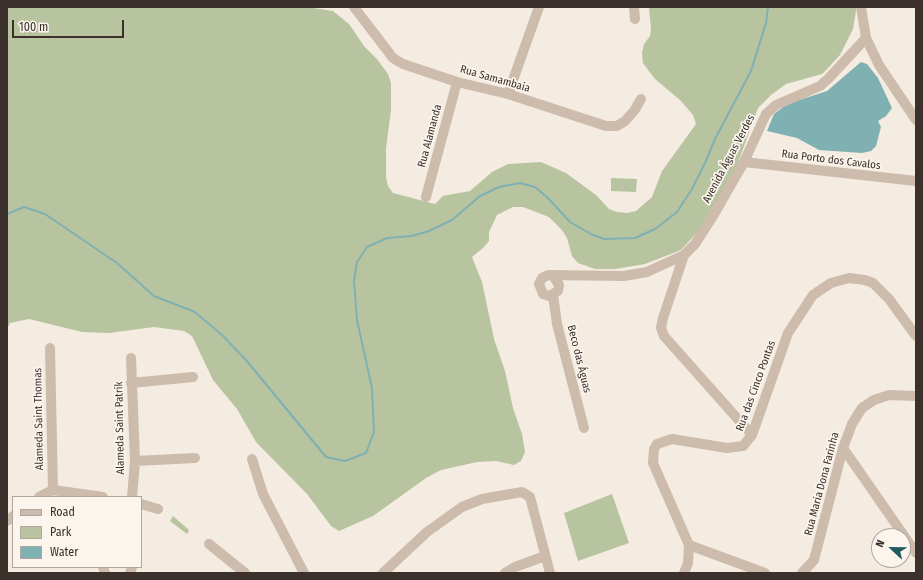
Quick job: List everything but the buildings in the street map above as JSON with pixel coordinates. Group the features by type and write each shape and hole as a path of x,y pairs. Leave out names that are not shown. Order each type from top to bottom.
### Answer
{"street":[{"name":"Rua Samambaia","path":"354,7 393,58 403,64 457,82 508,94 606,126 617,126 625,121 634,111 641,99"},
{"path":"508,94 539,7"},
{"path":"634,7 635,19"},
{"path":"861,7 866,38 878,65 916,120"},
{"name":"Avenida Águas Verdes","path":"553,295 543,294 539,284 545,276 624,276 646,272 684,256 695,244 744,162 766,114 776,105 820,86 866,38"},
{"name":"Rua Alamanda","path":"426,197 457,82"},
{"name":"Rua Porto dos Cavalos","path":"744,162 916,181"},
{"path":"684,256 663,318 661,328 664,336 752,435"},
{"path":"553,295 559,288 558,281 554,277"},
{"name":"Rua das Cinco Pontas","path":"684,573 688,563 688,545 653,463 654,449 658,444 672,439 735,448 743,446 752,435 788,333 813,295 831,283 849,278 865,280 872,283 889,299 916,336"},
{"name":"Beco das Águas","path":"553,295 559,331 584,428"},
{"name":"Alameda Saint Thomas","path":"50,348 53,490"},
{"name":"Alameda Saint Patrik","path":"131,358 134,462 132,496"},
{"path":"131,383 194,377"},
{"name":"Rua Maria Dona Farinha","path":"802,573 814,560 843,448 852,424 862,408 874,400 889,395 916,396"},
{"path":"843,448 916,553"},
{"path":"134,462 195,458"},
{"path":"252,459 263,494 304,573"},
{"path":"41,496 53,490 96,496"},
{"path":"384,573 427,532 462,507 482,499 522,492 530,497 550,573"},
{"path":"142,504 158,509"},
{"path":"209,544 245,573"},
{"path":"688,545 766,573"},
{"path":"505,573 515,567 545,556"}],"green space":[{"path":"7,7 307,7 333,11 349,24 364,46 377,59 388,74 391,83 391,110 386,149 386,177 388,186 393,193 435,204 443,196 470,191 492,172 508,164 541,162 566,173 596,195 609,209 627,213 636,211 652,197 662,171 696,124 693,115 681,101 654,78 643,63 642,53 644,44 650,36 651,29 649,7 856,7 856,11 853,29 840,55 822,74 786,84 771,95 758,108 735,171 702,227 681,250 645,264 615,269 595,269 578,263 572,256 567,238 562,230 549,217 523,207 513,207 497,215 489,232 489,241 472,257 482,282 494,339 505,371 513,408 522,434 525,452 521,461 514,465 496,461 477,462 441,470 426,478 373,516 339,531 331,526 307,494 256,442 237,409 213,380 192,336 184,331 154,327 109,333 82,332 29,319 10,323 7,329"},
{"path":"611,178 637,179 636,192 611,191"},
{"path":"612,494 629,543 578,561 564,513"},
{"path":"173,516 189,530 187,534 170,521"}],"water":[{"path":"861,62 867,64 878,78 892,108 886,116 878,121 881,127 876,146 871,151 862,153 819,150 797,138 767,131 774,114 787,104 827,91"}],"waterway":[{"path":"7,214 24,207 45,214 117,263 154,296 195,312 222,335 246,360 326,457 345,461 366,453 374,432 372,388 357,320 354,281 357,262 367,247 387,238 412,236 429,231 452,220 480,196 499,187 520,183 535,187 548,198 570,222 591,234 604,239 635,238 655,229 677,212 692,189 715,139 751,71 766,23 768,7"}]}
